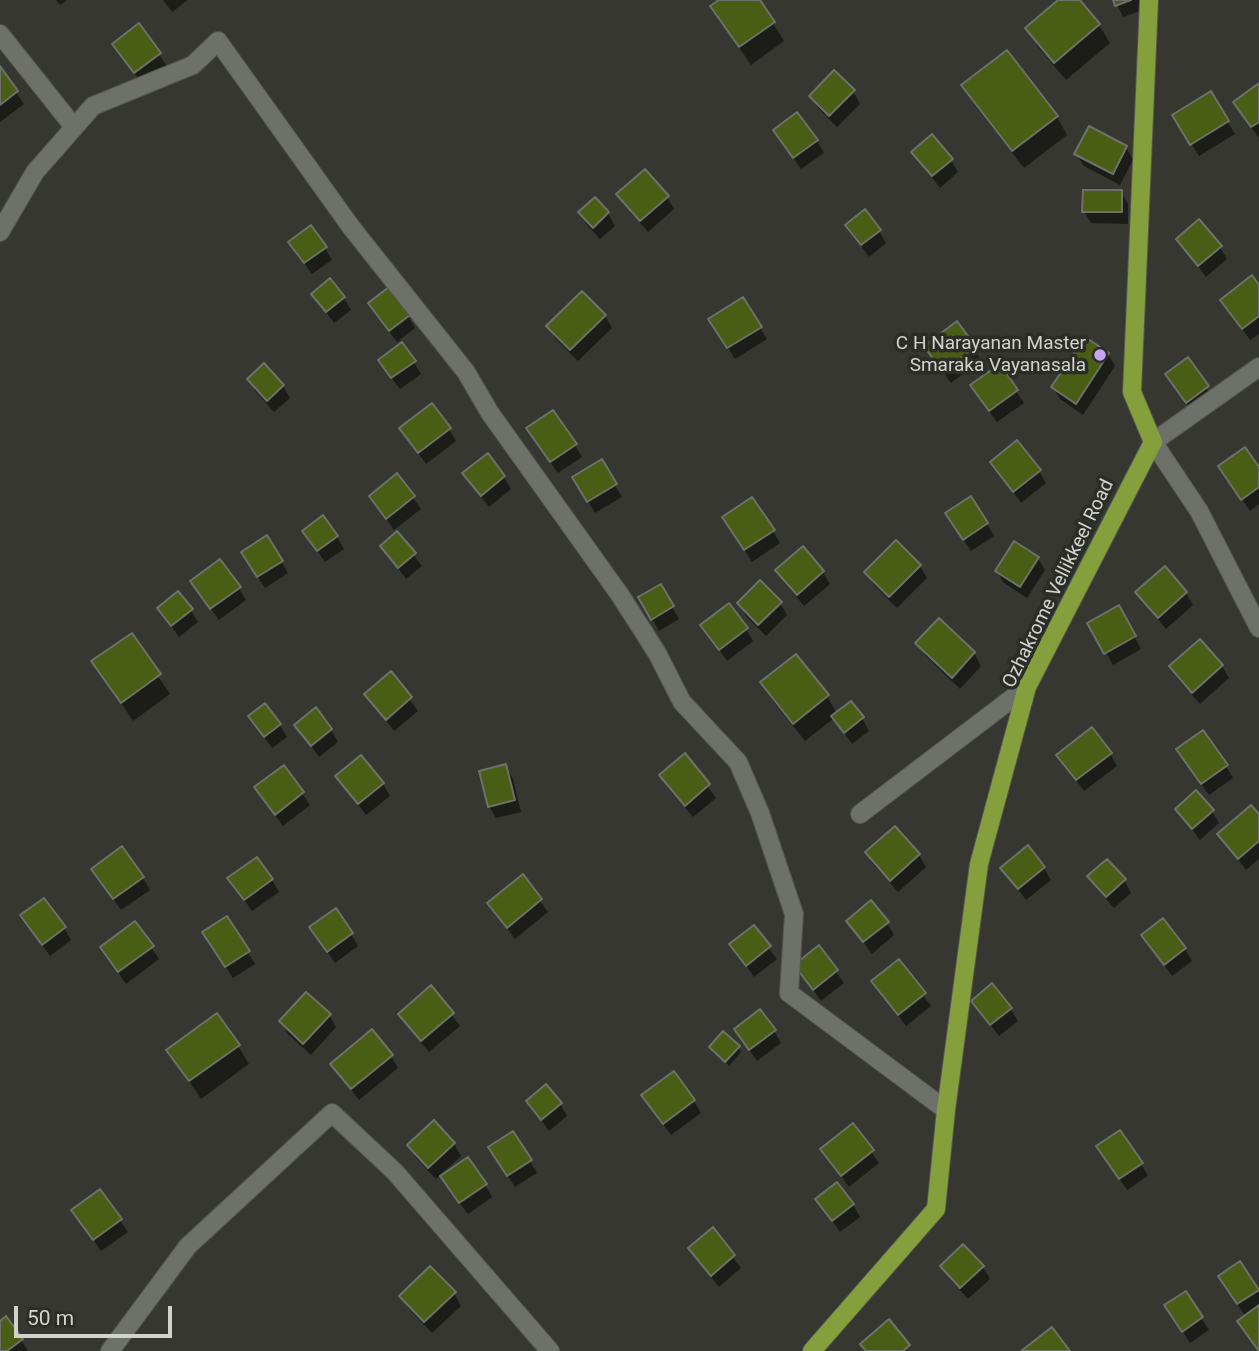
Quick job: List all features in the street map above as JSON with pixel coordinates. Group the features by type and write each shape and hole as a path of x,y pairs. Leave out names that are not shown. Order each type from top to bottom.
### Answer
{"main road":[{"path":"1149,0 1132,392 1153,442"},
{"name":"Ozhakrome Vellikkeel Road","path":"812,1351 936,1209 946,1110 979,864 1027,687 1153,442"}],"street":[{"path":"0,34 75,127"},
{"path":"0,232 35,172 93,106 192,65 218,41 351,227 466,372 490,413 620,595 657,653 682,702 738,762 760,813 794,914 789,993 946,1110"},
{"path":"1259,367 1153,442 1199,511 1259,628"},
{"path":"860,814 1027,687"},
{"path":"110,1351 188,1246 332,1114 395,1172 550,1351"}],"building":[{"path":"719,0 760,0 775,22 739,47 710,6"},
{"path":"1058,0 1080,0 1100,24 1054,63 1025,28"},
{"path":"1113,0 1131,0 1115,6"},
{"path":"139,23 161,53 134,73 112,44"},
{"path":"1007,50 1058,116 1012,151 961,85"},
{"path":"0,66 18,91 0,105"},
{"path":"834,70 855,90 829,116 809,96"},
{"path":"1259,83 1259,122 1251,127 1233,102"},
{"path":"1211,91 1229,121 1190,145 1172,115"},
{"path":"797,112 818,140 793,158 773,130"},
{"path":"1089,126 1127,146 1113,174 1074,154"},
{"path":"932,134 953,159 932,176 911,152"},
{"path":"645,169 669,196 640,221 616,194"},
{"path":"1083,190 1122,190 1122,212 1082,212"},
{"path":"595,197 609,212 593,228 578,212"},
{"path":"865,209 881,230 861,245 845,225"},
{"path":"1199,219 1222,246 1198,266 1176,239"},
{"path":"311,225 327,247 304,263 288,242"},
{"path":"1252,275 1259,285 1259,316 1242,329 1220,300"},
{"path":"330,278 345,297 326,312 311,294"},
{"path":"389,287 410,315 389,331 368,303"},
{"path":"582,291 606,315 570,350 546,326"},
{"path":"743,297 762,327 727,348 708,319"},
{"path":"957,321 976,347 942,372 924,346"},
{"path":"1085,337 1109,353 1076,404 1051,387"},
{"path":"402,342 416,361 391,378 378,360"},
{"path":"1188,357 1209,386 1186,403 1165,374"},
{"path":"264,363 284,385 267,401 247,379"},
{"path":"1000,364 1018,390 989,411 970,385"},
{"path":"432,403 451,428 418,453 399,428"},
{"path":"553,410 577,444 550,462 526,428"},
{"path":"1017,440 1041,470 1013,492 990,462"},
{"path":"1245,447 1259,467 1259,487 1241,500 1218,466"},
{"path":"488,453 505,476 481,496 462,473"},
{"path":"602,459 617,484 587,502 572,477"},
{"path":"397,473 415,496 386,519 369,496"},
{"path":"971,496 988,523 963,540 945,513"},
{"path":"752,497 775,530 744,550 722,517"},
{"path":"323,515 338,536 317,551 302,531"},
{"path":"397,531 416,553 398,568 380,546"},
{"path":"267,535 283,561 257,577 241,552"},
{"path":"896,540 921,565 889,597 864,572"},
{"path":"1014,541 1039,557 1020,587 995,571"},
{"path":"803,546 824,571 797,595 775,570"},
{"path":"220,559 241,587 210,609 190,581"},
{"path":"1165,566 1187,592 1158,618 1135,592"},
{"path":"760,580 782,602 758,625 737,603"},
{"path":"661,584 674,606 651,620 638,597"},
{"path":"178,591 193,609 171,626 157,608"},
{"path":"729,603 748,628 719,650 700,625"},
{"path":"1119,605 1136,636 1104,654 1087,623"},
{"path":"939,618 975,652 952,678 915,643"},
{"path":"132,633 161,674 121,703 91,661"},
{"path":"1200,639 1223,665 1192,693 1169,666"},
{"path":"796,654 829,695 793,724 760,682"},
{"path":"391,671 412,697 386,720 364,694"},
{"path":"851,701 864,717 844,733 831,716"},
{"path":"265,703 281,724 264,737 248,716"},
{"path":"316,707 332,729 311,746 294,725"},
{"path":"1092,727 1112,753 1076,780 1056,755"},
{"path":"1203,730 1228,765 1201,784 1176,749"},
{"path":"685,753 710,784 685,806 659,775"},
{"path":"361,755 384,783 358,804 335,776"},
{"path":"506,764 515,800 488,807 479,771"},
{"path":"284,765 304,792 275,815 254,787"},
{"path":"1196,790 1214,810 1192,829 1175,809"},
{"path":"1251,805 1259,814 1259,841 1238,859 1217,834"},
{"path":"895,826 920,854 890,881 865,852"},
{"path":"1028,845 1045,867 1018,889 1000,868"},
{"path":"122,846 144,877 113,899 91,869"},
{"path":"257,857 273,879 244,900 227,878"},
{"path":"1107,859 1126,879 1106,897 1087,876"},
{"path":"523,874 542,899 507,928 487,903"},
{"path":"44,898 66,927 42,945 20,915"},
{"path":"871,900 889,922 863,942 846,921"},
{"path":"336,908 353,933 327,952 309,927"},
{"path":"227,916 250,951 225,967 202,932"},
{"path":"1163,918 1186,948 1164,965 1141,935"},
{"path":"135,921 154,946 118,972 100,947"},
{"path":"754,925 771,946 746,966 729,944"},
{"path":"819,945 838,970 813,990 794,965"},
{"path":"899,959 926,993 898,1015 871,981"},
{"path":"992,983 1012,1008 990,1025 971,1001"},
{"path":"431,985 454,1013 421,1041 398,1014"},
{"path":"306,992 331,1014 303,1044 279,1021"},
{"path":"760,1009 776,1030 749,1050 734,1029"},
{"path":"217,1013 240,1045 189,1081 166,1050"},
{"path":"372,1029 393,1055 351,1089 330,1064"},
{"path":"723,1031 740,1046 725,1062 709,1047"},
{"path":"674,1071 695,1100 663,1124 641,1095"},
{"path":"546,1084 562,1103 541,1120 526,1101"},
{"path":"434,1120 455,1143 428,1168 407,1145"},
{"path":"853,1123 874,1150 841,1176 820,1149"},
{"path":"1120,1130 1143,1163 1119,1179 1096,1146"},
{"path":"513,1131 532,1160 507,1176 488,1147"},
{"path":"468,1157 487,1184 459,1203 440,1176"},
{"path":"837,1182 854,1204 832,1221 815,1199"},
{"path":"100,1189 122,1219 93,1240 71,1210"},
{"path":"713,1227 735,1255 711,1276 688,1248"},
{"path":"963,1244 984,1266 960,1288 940,1266"},
{"path":"1240,1261 1259,1290 1237,1304 1218,1276"},
{"path":"430,1266 456,1292 424,1322 399,1296"},
{"path":"1186,1291 1203,1317 1182,1332 1164,1305"},
{"path":"1259,1305 1259,1349 1258,1350 1237,1321"},
{"path":"6,1316 23,1339 7,1351 0,1351 0,1321"},
{"path":"889,1319 910,1345 903,1351 866,1351 860,1344"},
{"path":"1052,1327 1070,1351 1021,1351"}],"place":[{"name":"C H Narayanan Master Smaraka Vayanasala","path":"1100,355"}]}
